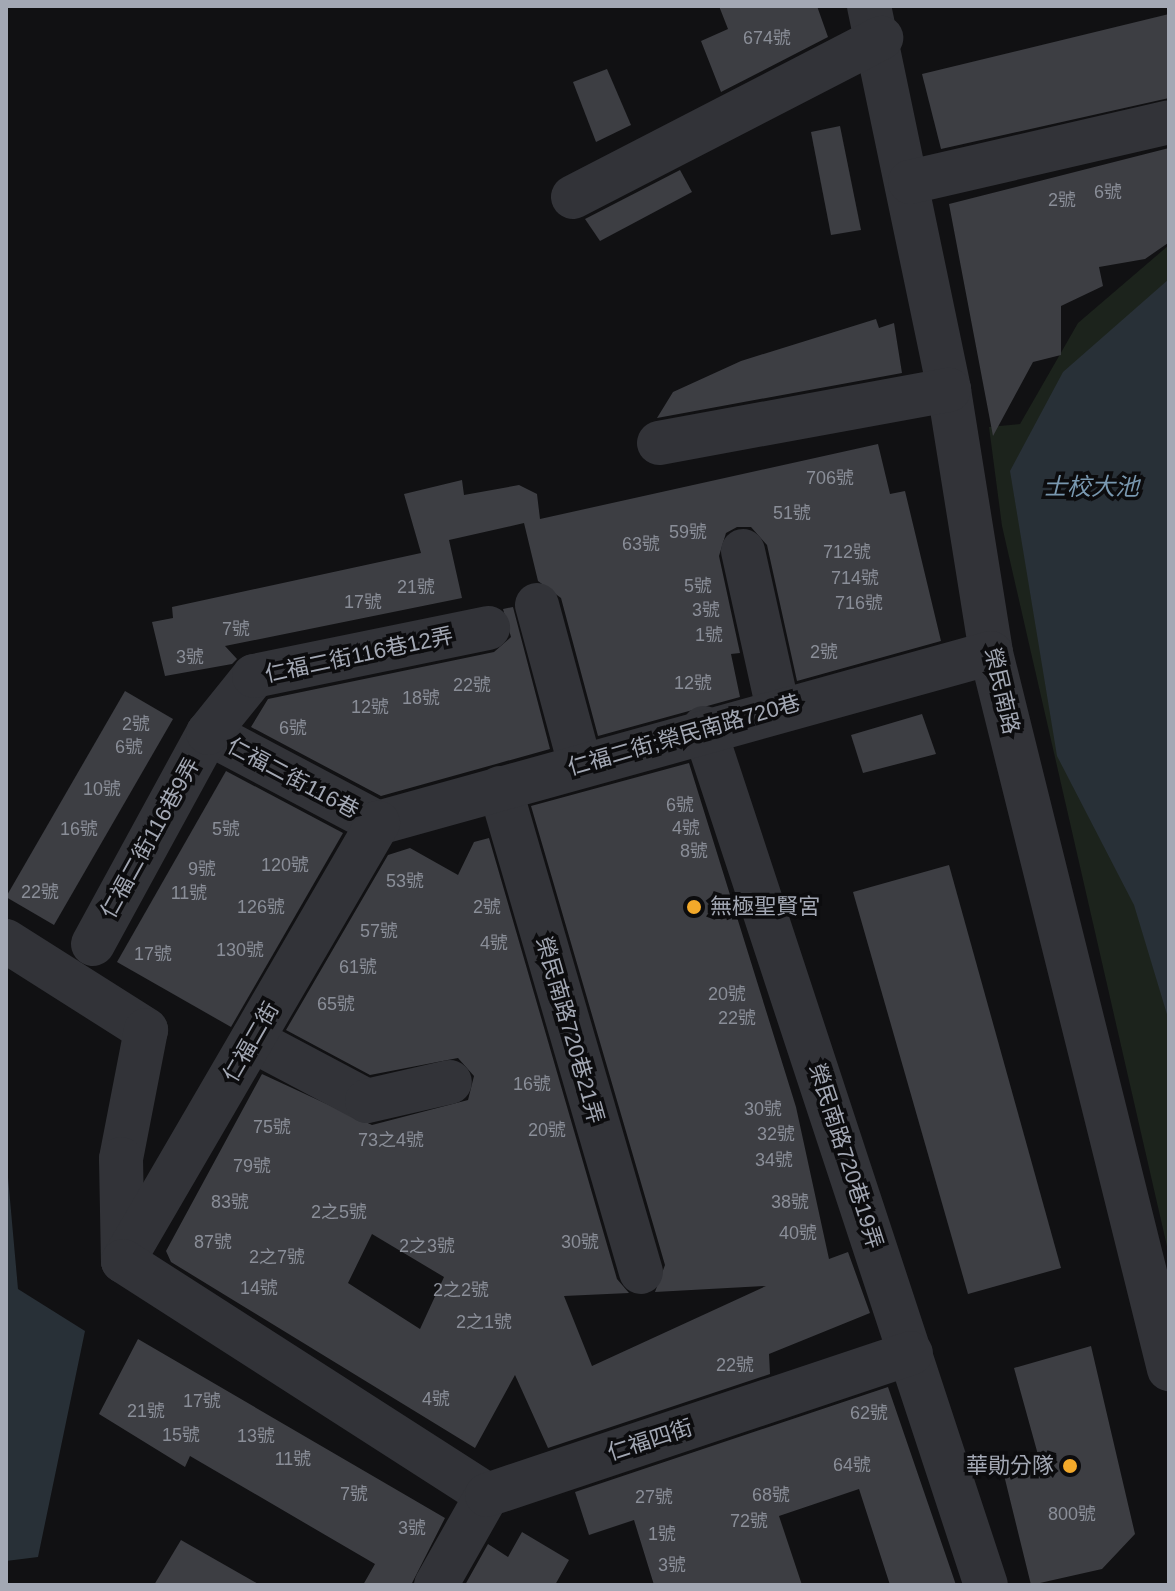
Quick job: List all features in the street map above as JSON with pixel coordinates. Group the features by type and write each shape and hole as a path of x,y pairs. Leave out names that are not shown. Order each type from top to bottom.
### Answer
{"street":[{"name":"榮民南路","path":"875,22 910,182 949,390 991,653 1169,1369"},
{"path":"573,197 875,22"},
{"path":"910,182 1169,122"},
{"path":"659,443 949,390"},
{"path":"743,551 778,709"},
{"path":"537,605 580,764"},
{"name":"仁福二街116巷12弄","path":"208,733 254,676 488,628"},
{"name":"仁福二街;榮民南路720巷","path":"378,823 704,728 991,653"},
{"name":"榮民南路720巷19弄","path":"704,728 986,1585"},
{"name":"仁福二街116巷","path":"208,733 378,823"},
{"name":"仁福二街116巷9弄","path":"93,944 208,733"},
{"name":"榮民南路720巷21弄","path":"500,788 641,1272"},
{"name":"仁福二街","path":"123,1261 378,823"},
{"path":"6,941 146,1030 121,1159 123,1261 487,1495 436,1585"},
{"path":"252,1040 367,1101 450,1082"},
{"name":"仁福四街","path":"487,1495 911,1353"}],"shaded area":[{"name":"士校大池","path":"1169,245 1169,1255 1002,526 989,427 1020,424 1078,323"}],"water":[{"name":"士校大池","path":"1169,279 1169,1021 1134,905 1057,756 1010,471 1063,372"},
{"path":"6,1155 18,1289 85,1331 38,1557 6,1561"}],"building":[{"path":"719,6 817,6 828,37 721,92 701,41 728,29"},
{"path":"1169,14 1169,98 941,149 922,74"},
{"path":"607,69 631,125 596,142 573,82"},
{"path":"840,126 861,230 831,235 811,132"},
{"path":"1169,148 1168,243 1145,259 1099,267 1103,286 1061,306 1061,355 1033,362 993,436 949,204"},
{"path":"680,170 692,192 600,241 585,219"},
{"path":"876,319 879,328 894,323 902,373 657,418 673,392 741,361"},
{"path":"878,444 890,494 905,491 941,641 797,681 767,545 751,527 737,527 726,533 719,556 740,653 731,654 740,697 598,736 561,598 538,581 524,523 449,540 462,598 225,646 237,659 232,664 165,676 152,622 173,618 172,607 421,553 404,494 462,480 464,495 519,485 537,494 540,519"},
{"path":"513,607 550,749 381,796 251,727 268,699 494,652 511,637 503,609"},
{"path":"125,691 173,719 54,925 6,897"},
{"path":"922,714 936,754 863,773 851,735"},
{"path":"689,763 796,1107 829,1259 848,1252 870,1313 769,1354 770,1374 548,1448 515,1375 475,1448 171,1262 166,1251 262,1074 372,1125 468,1100 474,1076 458,1058 370,1075 286,1030 388,855 410,848 458,875 474,842 489,838 617,1279 629,1293 564,1296 592,1366 766,1286 655,1292 665,1265 531,806","holes":["372,1234 444,1277 420,1329 348,1283"]},
{"path":"226,771 343,833 231,1027 117,962"},
{"path":"949,865 1061,1268 968,1294 853,892"},
{"path":"138,1339 445,1518 411,1585 363,1585 375,1564 190,1456 185,1467 99,1414"},
{"name":"華勛分隊","path":"1091,1346 1135,1534 1102,1569 1031,1585 1003,1471 1040,1462 1014,1368"},
{"path":"888,1387 956,1585 890,1585 859,1489 779,1516 802,1585 654,1585 634,1520 589,1535 575,1492"},
{"path":"522,1532 569,1560 555,1585 465,1585 488,1544 508,1557"},
{"path":"181,1540 260,1585 154,1585"}],"place":[{"name":"無極聖賢宮","path":"694,907"},
{"name":"華勛分隊","path":"1070,1466"}]}
